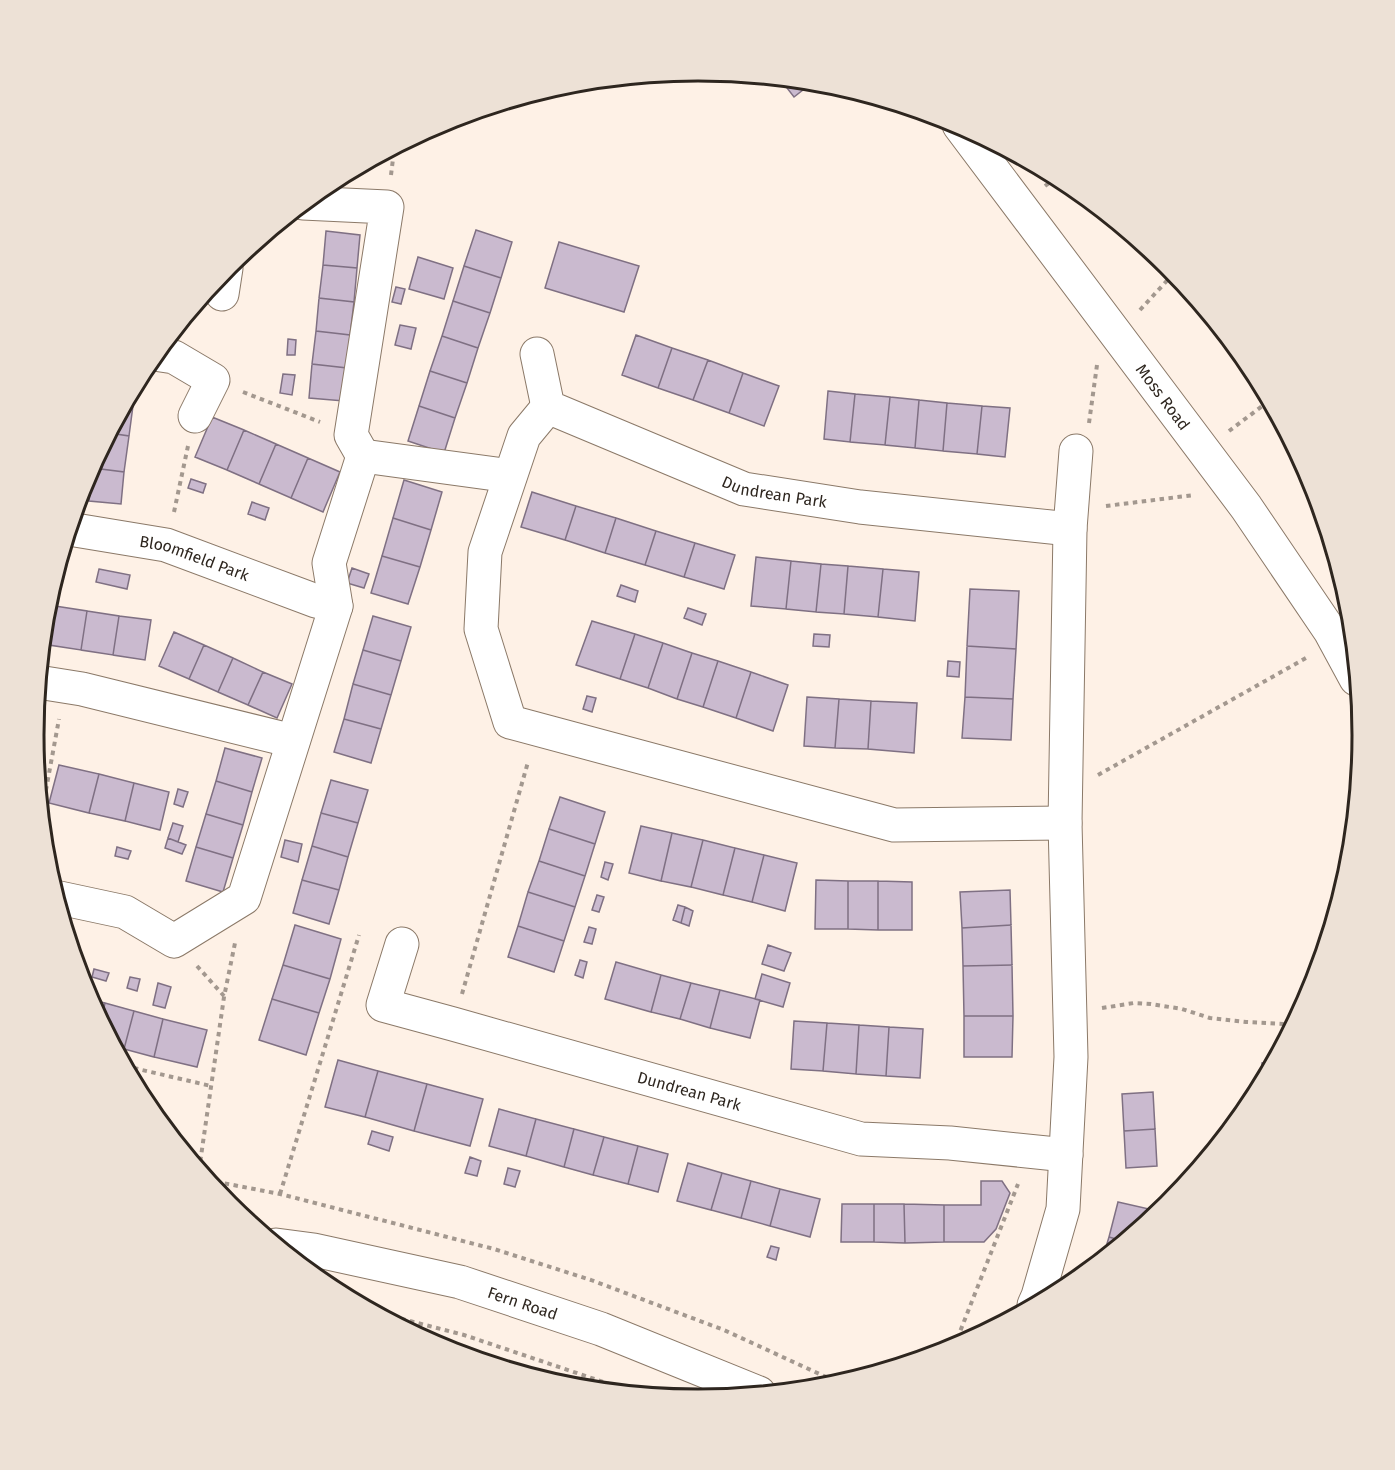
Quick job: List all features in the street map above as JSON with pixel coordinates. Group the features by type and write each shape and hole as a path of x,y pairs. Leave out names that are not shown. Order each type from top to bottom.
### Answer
{"street":[{"name":"Moss Road","path":"970,140 1339,631 1346,651"},
{"path":"65,899 125,912 174,941 244,898 293,741 326,603 329,563 357,445 387,207 316,204"},
{"path":"537,354 548,407 524,436 485,552 481,630 510,722 894,825 1065,808"},
{"path":"166,356 174,357 213,380 195,416"},
{"name":"Dundrean Park","path":"548,407 744,489 860,507 1071,517"},
{"path":"357,445 510,476"},
{"path":"1041,1291 1063,1209 1071,1057 1065,808 1071,517 1076,451"},
{"name":"Bloomfield Park","path":"76,530 166,545 326,603"},
{"path":"52,684 82,689 293,741"},
{"name":"Dundrean Park","path":"402,944 382,1005 861,1139 950,1143 1066,1155"},
{"name":"Fern Road","path":"291,1247 460,1282 602,1329 745,1387"}],"path":[{"path":"1076,451 1085,451 1098,360 1167,281"},
{"path":"213,380 357,445"},
{"path":"1204,450 1262,405"},
{"path":"166,545 195,416"},
{"path":"1071,517 1097,507 1202,494 1224,478"},
{"path":"1065,808 1339,631"},
{"path":"45,771 52,684"},
{"path":"453,1024 538,729"},
{"path":"201,1159 224,997 244,898"},
{"path":"280,1194 359,935"},
{"path":"174,941 224,997"},
{"path":"1070,1011 1134,1002 1182,1009 1210,1018 1284,1024"},
{"path":"135,1068 211,1086"},
{"path":"959,1334 1021,1176 1028,1151"},
{"path":"403,1319 464,1335 596,1380"}],"building":[{"path":"787,88 803,90 794,97"},
{"path":"476,230 512,242 501,278 464,266"},
{"path":"326,231 360,235 357,268 323,265"},
{"path":"559,242 639,266 624,312 545,288"},
{"path":"418,257 453,268 444,299 409,289"},
{"path":"323,265 357,268 354,302 319,298"},
{"path":"464,266 501,278 490,313 453,301"},
{"path":"396,287 405,289 401,304 392,302"},
{"path":"319,298 354,302 350,335 316,331"},
{"path":"453,301 490,313 478,348 442,336"},
{"path":"400,325 416,328 411,349 395,345"},
{"path":"316,331 350,335 347,368 312,364"},
{"path":"636,335 672,348 658,388 622,375"},
{"path":"442,336 478,348 467,383 430,371"},
{"path":"288,339 296,340 295,355 287,355"},
{"path":"672,348 708,360 693,400 658,388"},
{"path":"708,360 743,373 729,413 693,400"},
{"path":"312,364 347,368 344,401 309,398"},
{"path":"430,371 467,383 455,418 419,406"},
{"path":"743,373 779,386 764,426 729,413"},
{"path":"283,374 295,375 292,395 280,393"},
{"path":"828,391 855,394 850,442 824,439"},
{"path":"855,394 890,397 885,445 850,442"},
{"path":"890,397 919,400 915,448 885,445"},
{"path":"919,400 947,403 943,451 915,448"},
{"path":"947,403 982,406 977,454 943,451"},
{"path":"133,405 129,436 117,434"},
{"path":"419,406 455,418 444,453 408,441"},
{"path":"982,406 1010,408 1005,457 977,454"},
{"path":"212,417 244,430 227,470 195,457"},
{"path":"244,430 276,444 259,484 227,470"},
{"path":"117,434 129,436 124,472 100,469"},
{"path":"276,444 308,458 291,498 259,484"},
{"path":"308,458 340,472 323,512 291,498"},
{"path":"100,469 124,472 121,504 89,501"},
{"path":"191,479 206,484 203,493 188,488"},
{"path":"404,480 442,492 431,530 393,518"},
{"path":"532,492 576,506 565,540 521,527"},
{"path":"252,502 269,508 265,520 248,514"},
{"path":"576,506 616,518 605,553 565,540"},
{"path":"393,518 431,530 420,567 382,556"},
{"path":"616,518 656,531 645,565 605,553"},
{"path":"656,531 695,543 684,577 645,565"},
{"path":"695,543 735,555 724,589 684,577"},
{"path":"382,556 420,567 408,604 371,593"},
{"path":"756,557 791,561 786,609 751,606"},
{"path":"791,561 821,564 816,612 786,609"},
{"path":"821,564 848,566 844,614 816,612"},
{"path":"848,566 883,569 878,617 844,614"},
{"path":"352,568 369,574 364,588 347,583"},
{"path":"99,569 130,575 127,589 96,582"},
{"path":"883,569 919,572 915,621 878,617"},
{"path":"621,585 638,591 635,602 617,596"},
{"path":"970,589 1019,591 1016,649 967,646"},
{"path":"56,606 87,611 81,650 50,645"},
{"path":"688,608 706,614 702,625 684,618"},
{"path":"87,611 119,616 113,655 81,650"},
{"path":"119,616 151,620 145,660 113,655"},
{"path":"373,616 411,627 401,661 363,650"},
{"path":"592,621 635,634 620,679 576,665"},
{"path":"174,632 204,645 189,679 159,666"},
{"path":"635,634 663,643 648,688 620,679"},
{"path":"814,634 830,635 829,647 813,646"},
{"path":"663,643 692,653 677,699 648,688"},
{"path":"204,645 233,658 218,692 189,679"},
{"path":"967,646 1016,649 1013,699 965,697"},
{"path":"363,650 401,661 391,695 353,684"},
{"path":"692,653 718,661 703,707 677,699"},
{"path":"233,658 263,672 248,705 218,692"},
{"path":"718,661 751,672 736,718 703,707"},
{"path":"948,661 960,662 959,677 947,676"},
{"path":"263,672 292,684 277,718 248,705"},
{"path":"751,672 788,685 773,731 736,718"},
{"path":"353,684 391,695 381,729 344,719"},
{"path":"587,696 596,698 592,712 583,709"},
{"path":"807,697 839,699 835,748 804,746"},
{"path":"965,697 1013,699 1011,740 962,738"},
{"path":"839,699 871,701 868,749 835,748"},
{"path":"871,701 917,703 914,753 868,749"},
{"path":"344,719 381,729 371,763 334,752"},
{"path":"225,748 262,758 252,792 216,781"},
{"path":"59,765 99,774 89,813 49,803"},
{"path":"99,774 134,783 125,821 89,813"},
{"path":"331,780 368,790 358,823 321,813"},
{"path":"216,781 252,792 243,825 206,814"},
{"path":"134,783 169,792 160,830 125,821"},
{"path":"178,789 188,792 183,807 174,804"},
{"path":"560,797 605,812 595,844 549,829"},
{"path":"321,813 358,823 348,857 312,846"},
{"path":"206,814 243,825 233,858 196,847"},
{"path":"173,823 183,826 178,842 168,838"},
{"path":"641,826 672,833 661,881 629,873"},
{"path":"549,829 595,844 585,876 539,861"},
{"path":"672,833 703,840 691,887 661,881"},
{"path":"168,838 186,845 182,854 165,848"},
{"path":"285,840 302,844 298,862 281,857"},
{"path":"703,840 735,848 723,895 691,887"},
{"path":"312,846 348,857 339,890 302,880"},
{"path":"117,847 131,851 128,859 115,856"},
{"path":"196,847 233,858 223,892 186,881"},
{"path":"735,848 764,855 752,902 723,895"},
{"path":"764,855 797,863 785,911 752,902"},
{"path":"539,861 585,876 575,907 528,892"},
{"path":"605,862 613,864 608,880 601,877"},
{"path":"302,880 339,890 329,924 293,913"},
{"path":"816,880 848,881 848,929 815,929"},
{"path":"848,881 878,881 878,930 848,929"},
{"path":"878,881 912,882 912,930 878,930"},
{"path":"1010,890 1011,925 962,928 960,892"},
{"path":"528,892 575,907 564,941 518,926"},
{"path":"597,895 604,897 599,912 592,910"},
{"path":"678,905 685,907 681,923 673,920"},
{"path":"685,907 693,911 689,926 681,923"},
{"path":"295,925 341,939 330,979 283,965"},
{"path":"1011,925 1012,965 963,966 962,928"},
{"path":"518,926 564,941 554,972 508,957"},
{"path":"589,927 596,929 592,944 584,942"},
{"path":"768,945 791,953 784,971 762,964"},
{"path":"580,960 587,962 583,978 575,975"},
{"path":"616,962 661,975 651,1012 605,999"},
{"path":"283,965 330,979 319,1013 272,999"},
{"path":"1012,965 1013,1016 964,1016 963,966"},
{"path":"94,969 109,973 106,981 92,977"},
{"path":"762,974 790,983 783,1007 755,999"},
{"path":"661,975 691,983 680,1019 651,1012"},
{"path":"130,977 140,979 137,991 127,988"},
{"path":"158,983 171,987 165,1008 153,1005"},
{"path":"691,983 720,990 710,1028 680,1019"},
{"path":"720,990 760,1000 750,1038 710,1028"},
{"path":"272,999 319,1013 306,1055 259,1040"},
{"path":"105,1003 134,1011 124,1049 111,1024 104,1008"},
{"path":"134,1011 163,1019 154,1057 124,1049"},
{"path":"964,1016 1013,1016 1012,1057 964,1057"},
{"path":"163,1019 207,1030 197,1067 154,1057"},
{"path":"794,1021 827,1023 823,1071 791,1069"},
{"path":"827,1023 859,1025 856,1074 823,1071"},
{"path":"859,1025 889,1027 886,1076 856,1074"},
{"path":"889,1027 923,1029 920,1078 886,1076"},
{"path":"338,1060 378,1071 365,1117 325,1107"},
{"path":"378,1071 427,1084 414,1131 365,1117"},
{"path":"427,1084 483,1099 470,1146 414,1131"},
{"path":"1153,1092 1155,1129 1124,1131 1122,1094"},
{"path":"499,1109 536,1119 526,1156 489,1146"},
{"path":"536,1119 574,1129 564,1167 526,1156"},
{"path":"574,1129 604,1137 593,1175 564,1167"},
{"path":"1155,1129 1157,1166 1126,1168 1124,1131"},
{"path":"372,1131 393,1137 389,1151 368,1144"},
{"path":"604,1137 638,1146 628,1184 593,1175"},
{"path":"638,1146 668,1154 658,1192 628,1184"},
{"path":"470,1157 481,1161 477,1176 465,1173"},
{"path":"688,1163 722,1173 711,1210 677,1201"},
{"path":"508,1168 520,1171 515,1187 504,1184"},
{"path":"722,1173 751,1181 741,1218 711,1210"},
{"path":"751,1181 780,1189 770,1226 741,1218"},
{"path":"981,1181 1002,1181 1010,1193 996,1229 984,1242 944,1242 944,1205 981,1205"},
{"path":"780,1189 820,1199 810,1237 770,1226"},
{"path":"1118,1202 1148,1209 1115,1239 1109,1237"},
{"path":"842,1204 874,1204 874,1242 841,1242"},
{"path":"874,1204 904,1204 905,1243 874,1242"},
{"path":"904,1204 944,1205 944,1242 905,1243"},
{"path":"1109,1237 1115,1239 1106,1245"},
{"path":"771,1246 779,1248 776,1260 767,1257"}]}
